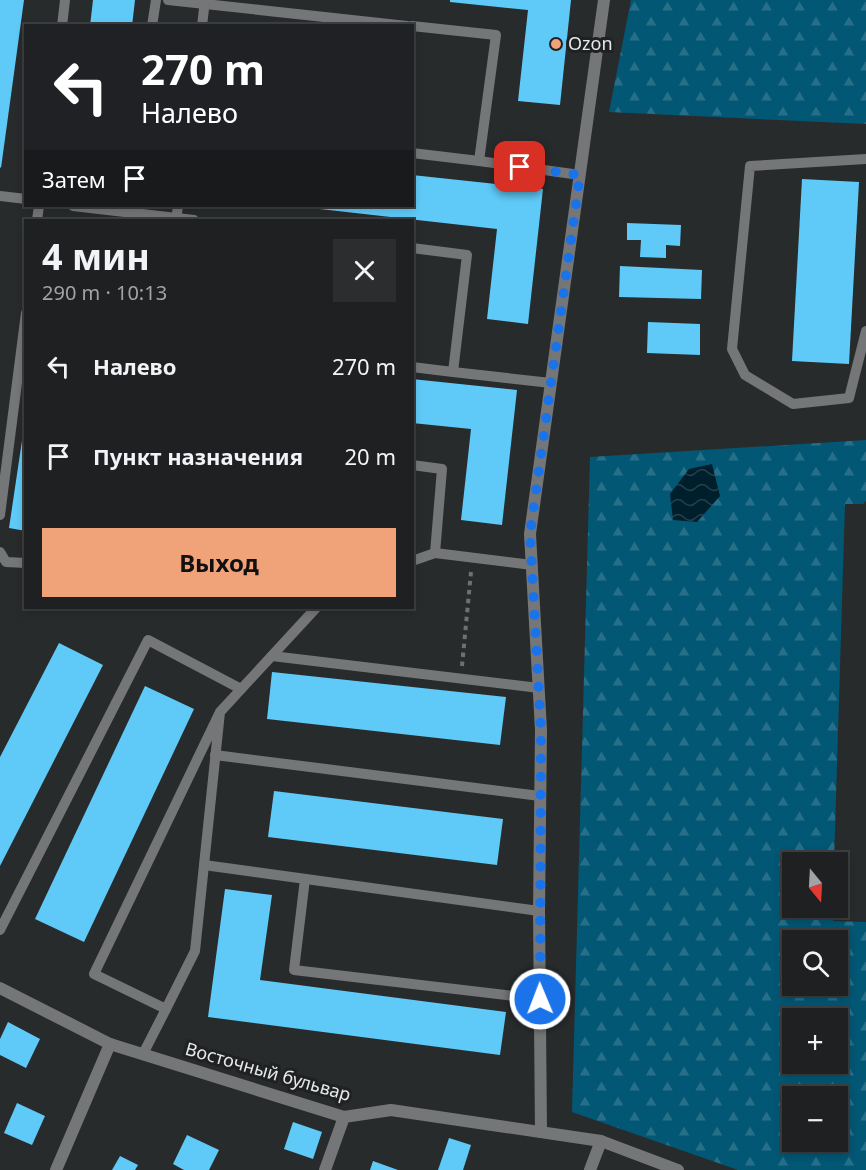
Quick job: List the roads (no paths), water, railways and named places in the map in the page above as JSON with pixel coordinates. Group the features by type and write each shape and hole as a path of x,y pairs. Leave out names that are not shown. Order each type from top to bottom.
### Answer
{"street":[{"path":"541,1132 539,911 541,730 530,534 604,0"},
{"name":"Восточный бульвар","path":"0,988 110,1044 344,1117 392,1110 601,1141 678,1170"},
{"path":"56,1170 110,1044"},
{"path":"325,1170 344,1117"},
{"path":"590,1170 601,1141"}],"lane":[{"path":"62,24 65,0"},
{"path":"152,24 156,0"},
{"path":"168,0 205,2 306,20 373,24"},
{"path":"202,24 205,2"},
{"path":"414,26 496,35 479,162"},
{"path":"414,153 580,175"},
{"path":"866,159 750,166 732,349 745,375 793,404 849,398 866,331"},
{"path":"0,196 24,199"},
{"path":"81,207 176,219"},
{"path":"414,248 467,255 453,372"},
{"path":"0,515 24,329"},
{"path":"414,367 551,384"},
{"path":"414,465 442,469 435,553"},
{"path":"0,552 6,562 24,563"},
{"path":"414,560 435,553 532,565"},
{"path":"166,1009 94,974 220,712 315,609"},
{"path":"0,930 148,640 241,689"},
{"path":"272,656 538,688"},
{"path":"143,1054 195,951 220,712"},
{"path":"215,755 540,796"},
{"path":"204,865 539,911"},
{"path":"305,879 294,970 540,999"}],"water":[{"path":"712,464 720,496 697,522 673,520 670,494 689,469"}],"place":[{"name":"Ozon","path":"556,44"}]}
